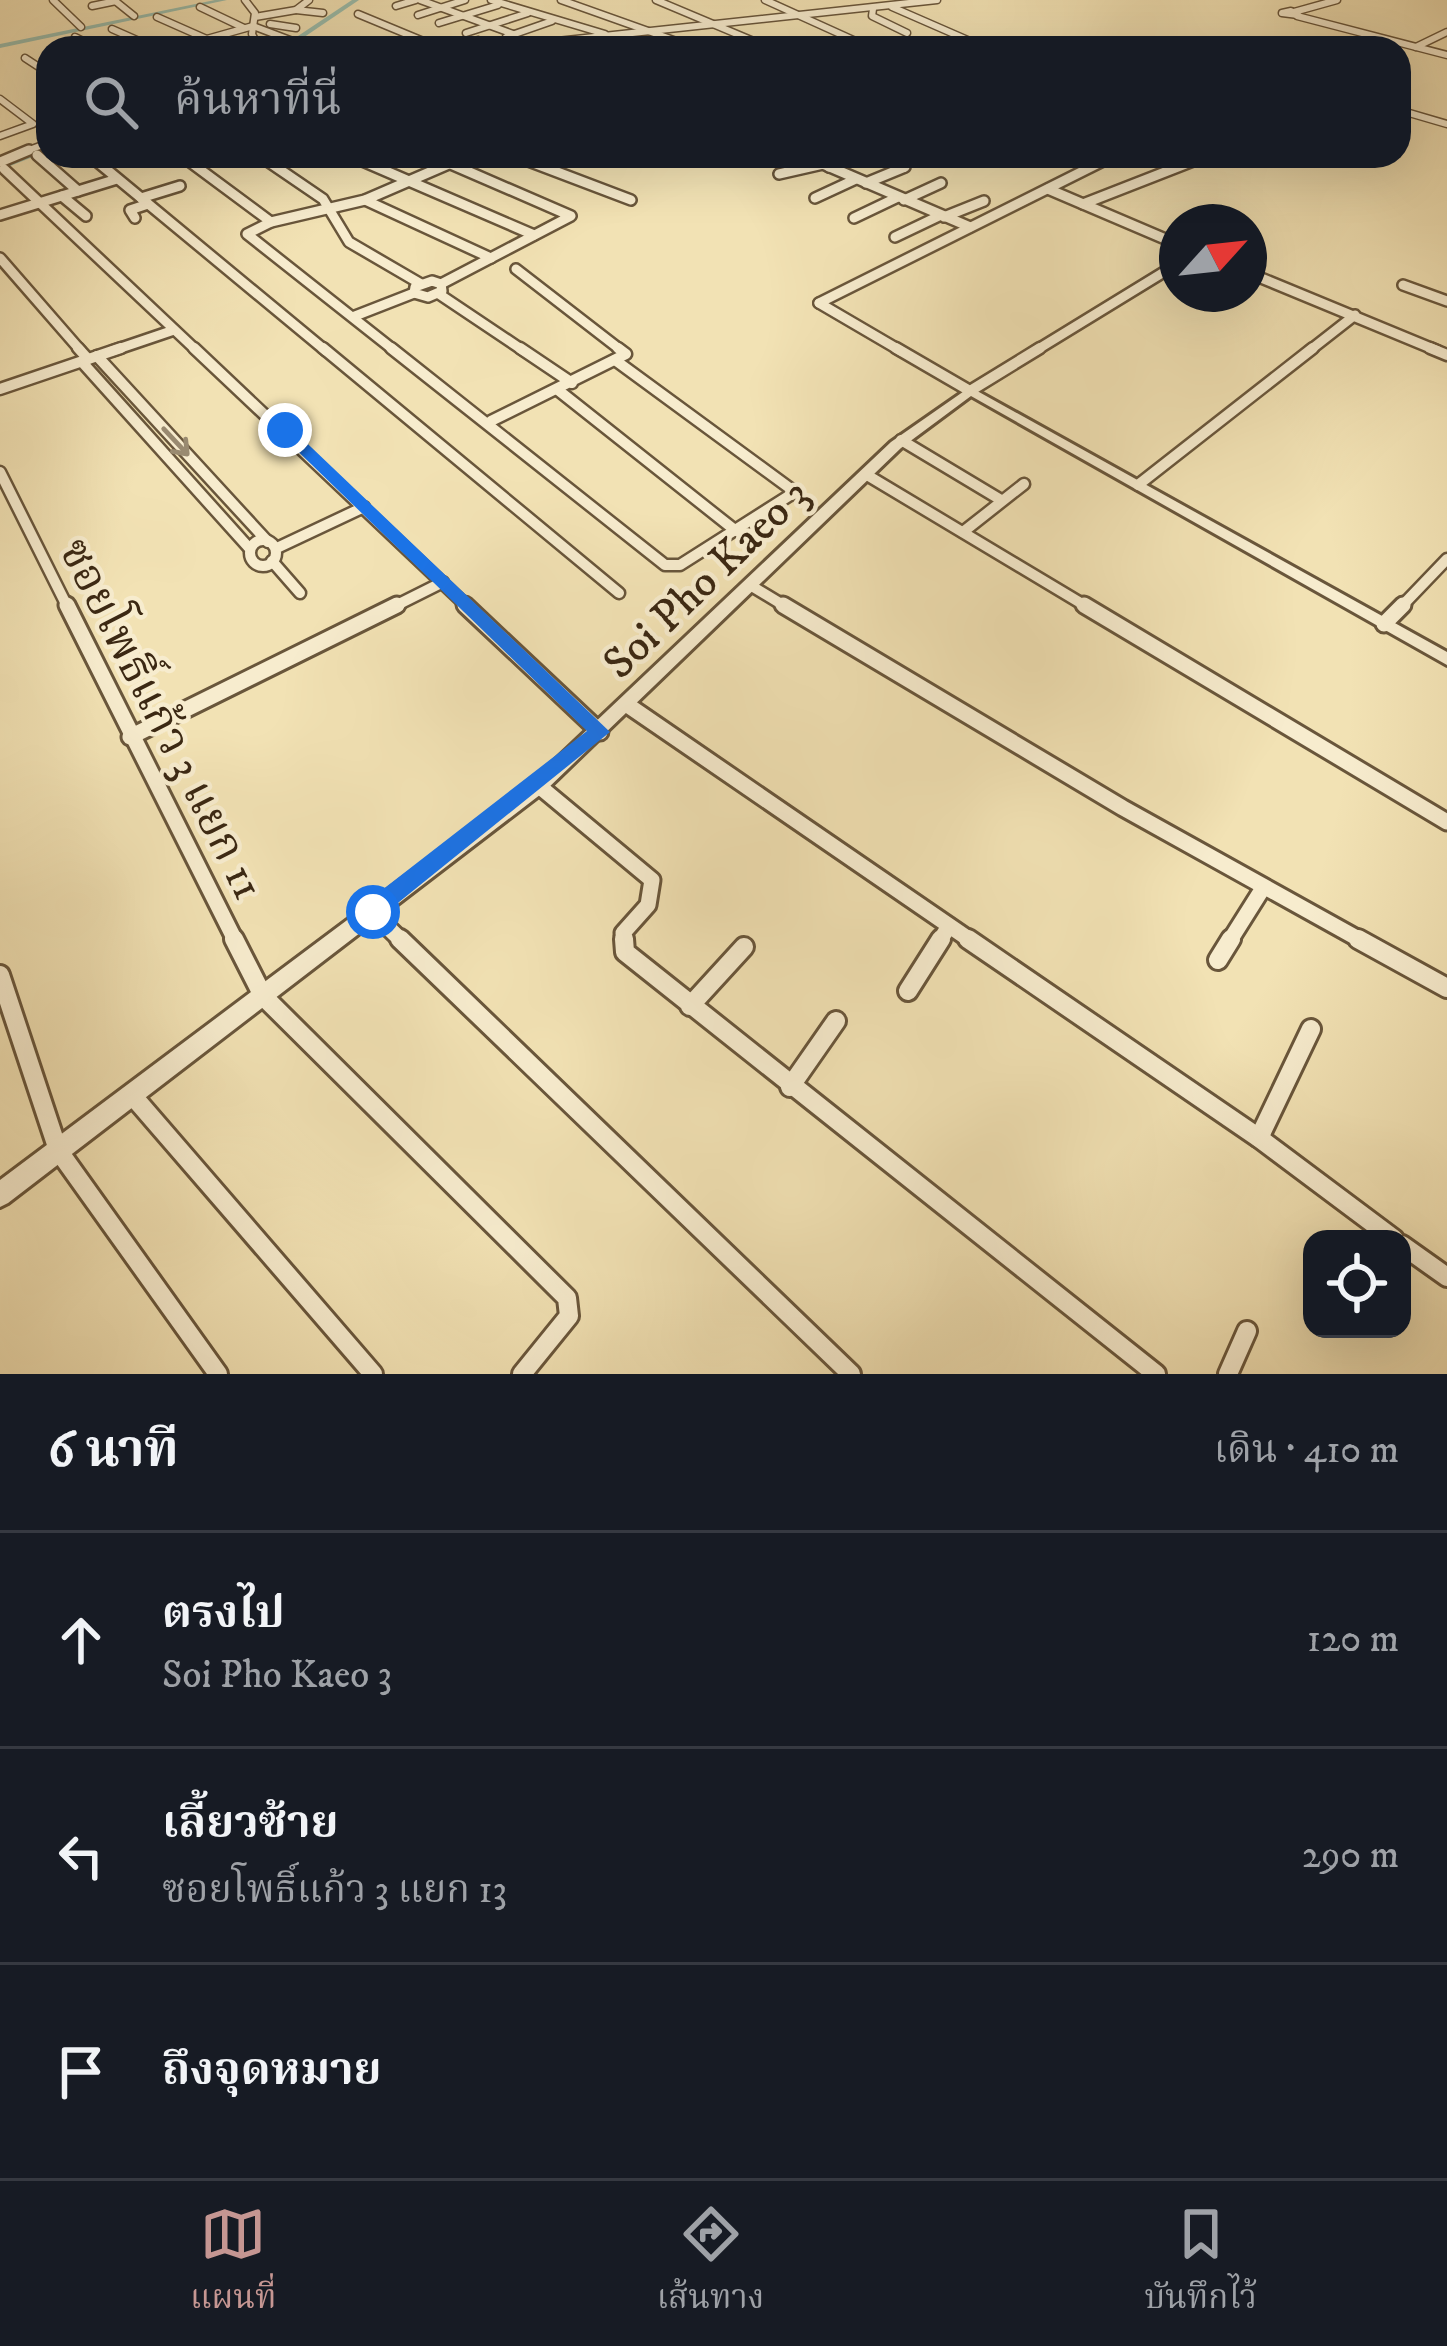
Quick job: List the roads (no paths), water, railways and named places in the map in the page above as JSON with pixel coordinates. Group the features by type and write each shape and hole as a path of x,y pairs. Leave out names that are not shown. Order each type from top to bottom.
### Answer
{"street":[{"path":"52,0 81,27"},
{"path":"245,0 255,36"},
{"path":"296,10 309,0"},
{"path":"418,15 465,0"},
{"path":"561,0 661,36"},
{"path":"656,0 740,36"},
{"path":"765,0 844,36"},
{"path":"888,7 934,0"},
{"path":"1337,0 1296,14 1376,36"},
{"path":"92,6 115,1 134,16"},
{"path":"408,2 441,8 513,34"},
{"path":"439,23 494,2 611,36 871,4 957,36"},
{"path":"871,4 872,16 907,33"},
{"path":"654,11 671,6"},
{"path":"200,7 284,36"},
{"path":"224,36 268,16 296,10 323,13"},
{"path":"466,33 528,13"},
{"path":"358,14 411,36"},
{"path":"268,16 268,24 296,28"},
{"path":"157,17 199,36"},
{"path":"510,36 552,21"},
{"path":"584,23 611,36"},
{"path":"542,25 570,34"},
{"path":"112,29 128,36"},
{"path":"1416,47 1447,32"},
{"path":"639,33 648,36"},
{"path":"1411,46 1447,55"},
{"path":"25,58 36,65"},
{"path":"0,100 32,124 0,136"},
{"path":"1411,114 1447,124"},
{"path":"36,147 1,163 600,732"},
{"path":"53,168 79,190"},
{"path":"104,168 619,593"},
{"path":"198,168 271,222"},
{"path":"278,168 331,209 349,242 417,288"},
{"path":"375,168 534,235"},
{"path":"442,168 365,200 271,222 248,234 491,422 665,565 680,565 794,489 615,360"},
{"path":"440,289 571,216 460,168"},
{"path":"547,168 632,200"},
{"path":"779,174 816,168"},
{"path":"833,168 966,229"},
{"path":"815,198 902,168"},
{"path":"1090,168 819,303 1447,659"},
{"path":"1083,204 1174,168"},
{"path":"0,215 117,179"},
{"path":"854,218 941,183"},
{"path":"135,218 130,210 180,186"},
{"path":"1048,190 1159,236"},
{"path":"62,196 86,216"},
{"path":"365,200 490,258"},
{"path":"895,237 983,201"},
{"path":"0,258 92,362 110,393 250,549 273,550 364,507"},
{"path":"491,422 626,352 516,269"},
{"path":"970,391 1159,275"},
{"path":"1267,280 1447,355"},
{"path":"1403,285 1447,301"},
{"path":"355,316 417,288 440,289 572,383"},
{"path":"1138,485 1355,315"},
{"path":"0,389 92,362 174,330"},
{"path":"92,362 125,387 208,477 273,550 300,593"},
{"path":"110,393 125,387"},
{"path":"558,390 736,531"},
{"name":"Soi Pho Kaeo 3","path":"0,1195 539,786 629,706 902,440 970,391"},
{"path":"902,440 1000,500"},
{"name":"ซอยโพธิ์แก้ว 3 แยก 11","path":"0,472 262,995 567,1298 569,1316 522,1374"},
{"path":"867,475 1447,823"},
{"path":"192,484 208,477"},
{"path":"962,532 1024,484"},
{"path":"1384,624 1447,559"},
{"path":"130,737 443,582"},
{"path":"750,585 1264,888 1447,988"},
{"path":"629,706 1259,1138 1382,1230"},
{"path":"539,786 652,880 648,905 623,933 625,952 1156,1374"},
{"path":"1218,959 1264,888"},
{"path":"373,912 851,1374"},
{"path":"908,991 949,926"},
{"path":"690,1006 744,946"},
{"path":"0,975 58,1150 218,1374"},
{"path":"790,1087 836,1021"},
{"path":"1259,1138 1311,1028"},
{"path":"132,1095 373,1374"},
{"path":"1411,1251 1447,1277"},
{"path":"1228,1374 1247,1331"}],"waterway":[{"path":"49,36 224,0"},
{"path":"301,36 356,0"},
{"path":"0,46 36,39"},
{"path":"0,167 36,153"}]}
